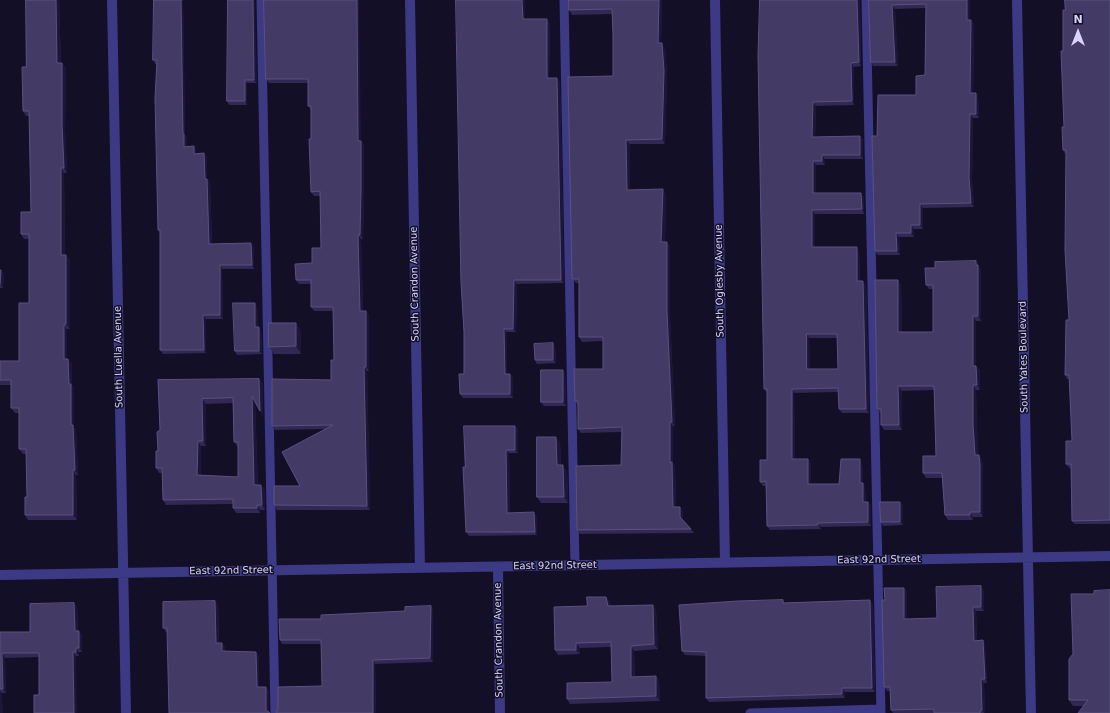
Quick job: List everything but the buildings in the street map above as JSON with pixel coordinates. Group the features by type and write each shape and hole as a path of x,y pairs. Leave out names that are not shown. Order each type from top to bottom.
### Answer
{"street":[{"name":"South Luella Avenue","path":"112,0 126,713"},
{"name":"South Crandon Avenue","path":"410,0 420,568"},
{"name":"South Oglesby Avenue","path":"715,0 726,563"},
{"name":"South Yates Boulevard","path":"1017,0 1031,713"},
{"name":"East 92nd Street","path":"0,575 1110,556"},
{"name":"South Crandon Avenue","path":"498,567 500,713"}],"lane":[{"path":"261,0 271,571 275,713"},
{"path":"564,0 575,565"},
{"path":"750,713 881,711 866,0"}]}
